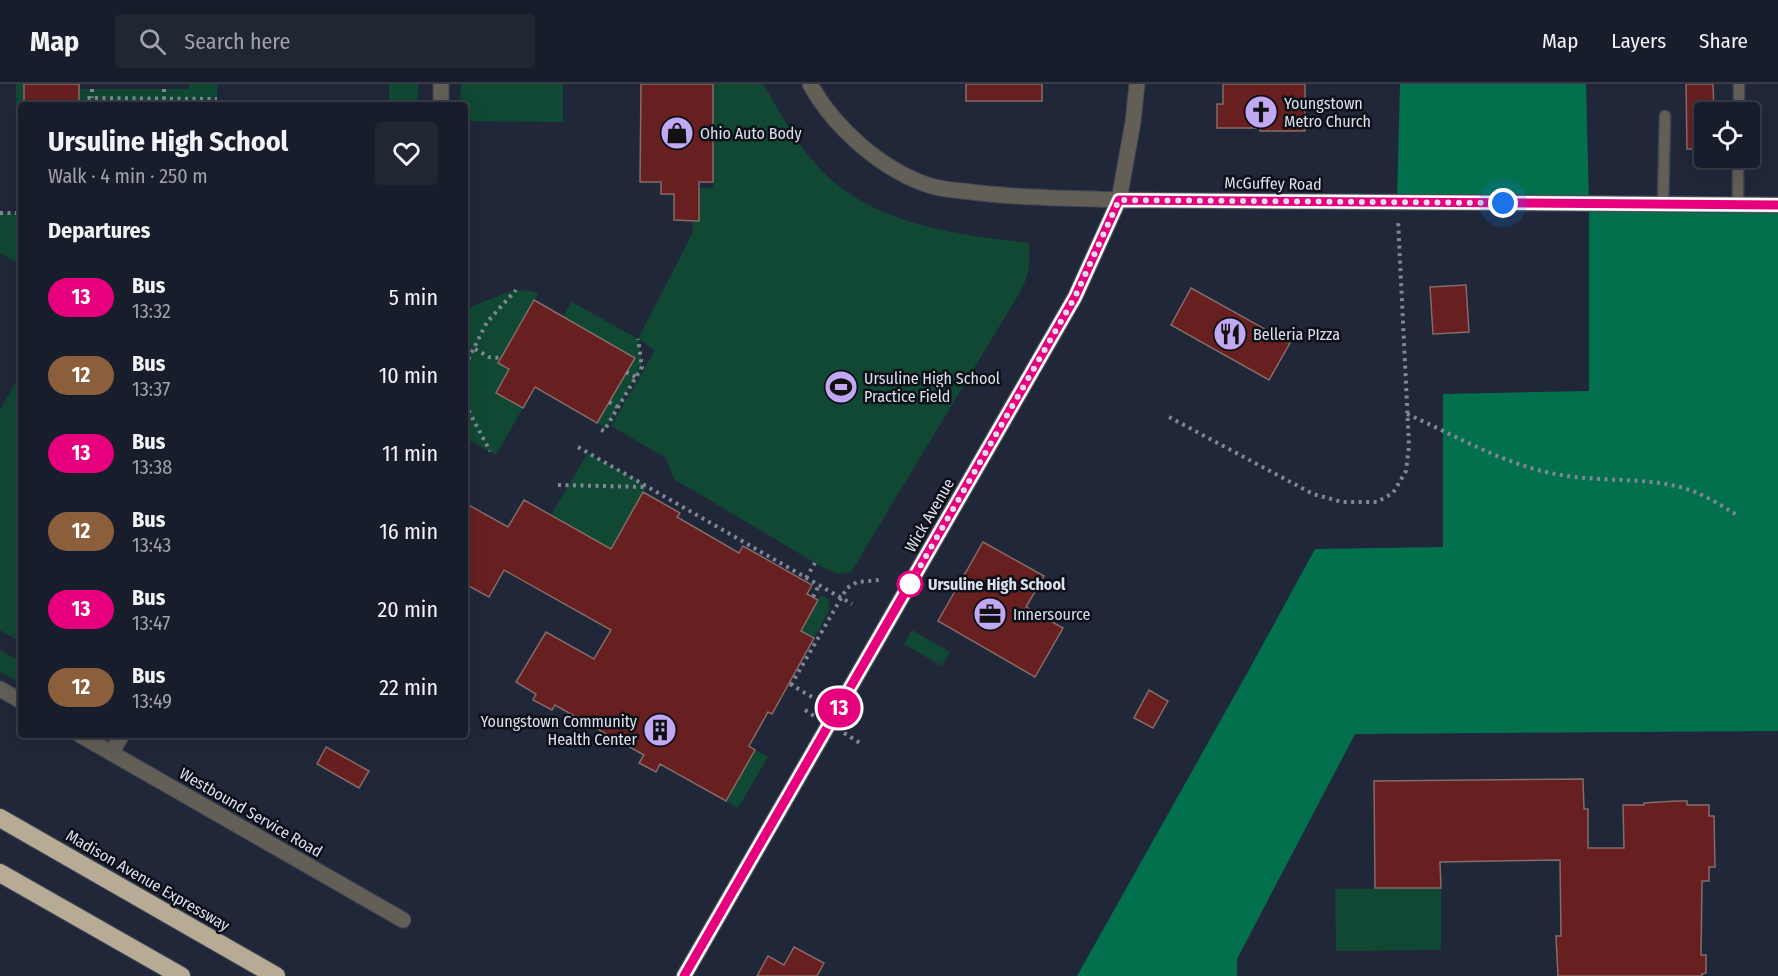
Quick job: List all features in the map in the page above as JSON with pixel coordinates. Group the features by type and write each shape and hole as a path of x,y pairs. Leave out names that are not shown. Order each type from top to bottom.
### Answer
{"highway":[{"name":"Madison Avenue Expressway","path":"0,818 276,976"},
{"path":"0,873 181,976"}],"main road":[{"name":"McGuffey Road","path":"1119,200 1778,205"},
{"name":"Wick Avenue","path":"684,976 1075,297 1119,200"}],"street":[{"path":"441,84 441,102"},
{"name":"McGuffey Road","path":"810,84 834,119 857,142 891,168 931,187 985,194 1119,200"},
{"name":"Wick Avenue","path":"1119,200 1133,122 1137,84"},
{"path":"0,689 18,699"},
{"name":"Westbound Service Road","path":"85,738 403,920"},
{"path":"111,753 120,738"}],"lane":[{"path":"1739,84 1739,102"},
{"path":"1663,204 1665,116"},
{"path":"1738,168 1738,205"}],"path":[{"path":"92,89 92,98"},
{"path":"164,89 164,99"},
{"path":"87,102 87,98 217,99"},
{"path":"1169,417 1313,494 1342,502 1377,502 1393,493 1406,471 1409,446 1397,202"},
{"path":"0,213 18,213"},
{"path":"468,360 487,322 516,290"},
{"path":"602,430 604,431 642,367 638,339"},
{"path":"475,349 489,357 501,358"},
{"path":"627,372 636,377"},
{"path":"609,402 618,407"},
{"path":"468,410 490,452"},
{"path":"1407,414 1525,466 1560,475 1602,480 1646,481 1681,487 1712,500 1737,515"},
{"path":"578,447 852,604"},
{"path":"558,484 648,488"},
{"path":"806,578 815,563"},
{"path":"812,697 790,684 847,588 857,582 879,580"},
{"path":"813,597 819,585"}],"green space":[{"path":"16,84 24,84 24,102 18,102 18,263 0,253 0,213 16,213"},
{"path":"189,84 217,84 217,102 79,102 79,89 189,89"},
{"path":"389,84 418,84 418,102 389,102"},
{"path":"461,84 563,84 563,122 468,121 468,102 460,102"},
{"path":"713,84 763,84 813,161 834,182 858,199 884,212 941,230 1029,243 1029,266 1022,289 851,572 839,574 822,567 674,479 666,458 611,426 655,350 639,339 642,367 604,431 601,430 603,426 597,423 635,358 563,317 572,302 638,339 692,234 693,221 699,220 699,188 713,188"},
{"path":"1400,84 1586,84 1589,204 1397,202"},
{"path":"1589,204 1778,205 1778,731 1355,734 1237,959 1237,976 1077,976 1315,549 1443,547 1443,394 1589,391"},
{"path":"514,290 532,291 538,294 498,362 509,369 496,392 523,408 496,455 468,440 468,308"},
{"path":"18,378 18,640 0,630 0,410"},
{"path":"588,453 649,487 646,487 611,549 551,515"},
{"path":"821,595 828,599 830,609 814,638 801,631"},
{"path":"912,630 950,652 942,666 904,644"},
{"path":"0,650 18,660 18,681 0,672"},
{"path":"755,750 768,757 738,808 726,801"},
{"path":"1441,888 1441,950 1336,951 1335,889"}],"building":[{"path":"24,84 79,84 79,102 24,102"},
{"name":"Ohio Auto Body","path":"641,84 713,84 713,182 699,182 699,221 674,220 674,194 661,194 661,182 640,182"},
{"path":"966,84 1042,84 1042,101 966,101"},
{"name":"Youngstown Metro Church","path":"1223,84 1305,84 1305,131 1217,128 1217,104 1223,104"},
{"path":"1686,84 1713,84 1714,102 1694,102 1694,149 1687,149"},
{"path":"1466,285 1469,332 1433,334 1430,287"},
{"name":"Belleria PIzza","path":"1191,288 1290,343 1269,380 1171,325"},
{"path":"534,300 635,358 597,423 535,387 523,408 496,393 509,369 498,363"},
{"path":"643,492 680,513 677,517 739,553 743,546 812,585 807,594 818,600 801,631 814,638 772,714 768,712 749,746 755,750 726,801 660,764 656,772 639,763 644,755 555,705 552,710 533,700 536,694 516,682 546,632 594,659 611,630 504,570 489,597 468,586 468,505 508,527 524,500 611,549"},
{"name":"Innersource","path":"983,542 1044,576 1026,607 1063,628 1035,677 938,621"},
{"path":"1149,690 1168,701 1153,728 1134,718"},
{"path":"326,747 369,771 359,788 317,764"},
{"path":"1583,779 1584,809 1588,809 1588,848 1624,848 1623,805 1687,801 1687,805 1709,805 1709,816 1714,816 1715,867 1709,867 1709,881 1702,881 1701,955 1706,955 1706,973 1702,976 1558,976 1556,936 1561,936 1560,860 1440,862 1441,888 1375,888 1374,781"},
{"path":"794,947 824,963 817,976 757,976 768,956 784,965"}],"bus line":[{"name":"13","path":"684,976 1075,297 1119,200 1778,205"}],"place":[{"name":"Youngstown Metro Church","path":"1261,112"},
{"name":"Ohio Auto Body","path":"677,133"},
{"name":"Belleria PIzza","path":"1230,334"},
{"name":"Ursuline High School Practice Field","path":"841,387"},
{"name":"Ursuline High School","path":"910,584"},
{"name":"Innersource","path":"990,614"},
{"name":"Youngstown Community Health Center","path":"660,730"}],"route":[{"path":"910,584 1075,297 1119,200 1503,203"}]}
